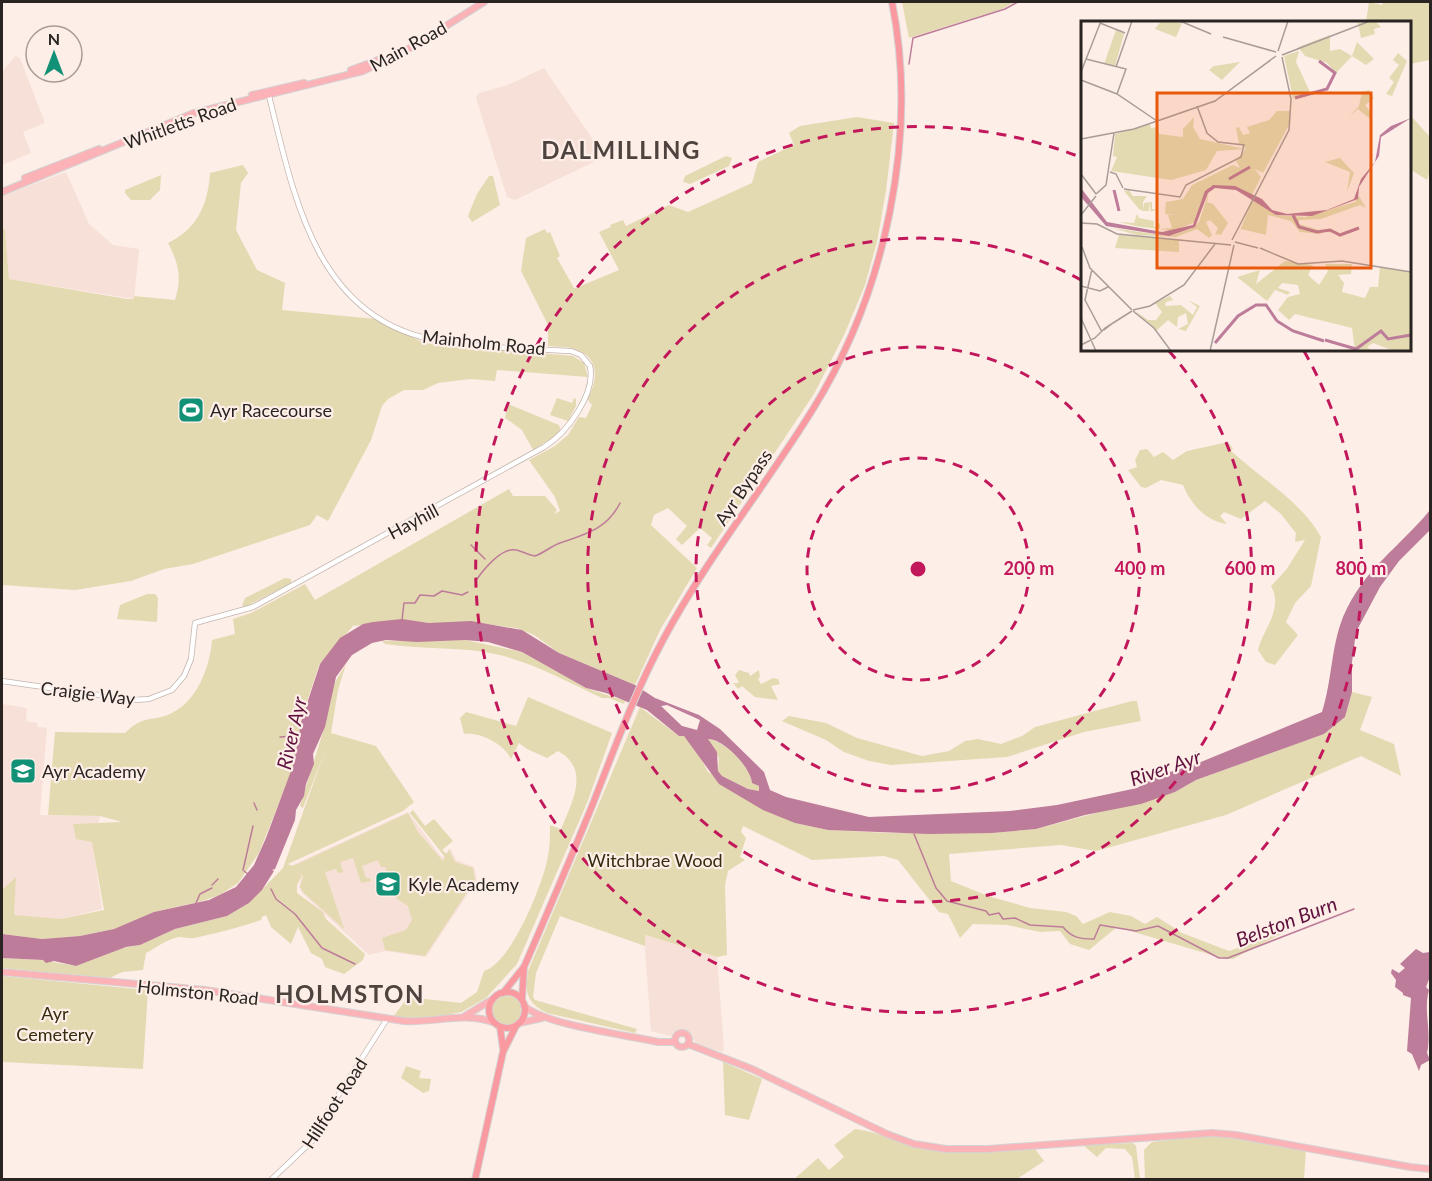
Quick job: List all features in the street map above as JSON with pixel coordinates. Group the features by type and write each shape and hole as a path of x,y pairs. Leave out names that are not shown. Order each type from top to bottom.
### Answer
{"highway":[{"name":"Ayr Bypass","path":"503,993 524,968 642,681 693,589 814,408 841,358 863,307 881,251 898,154 899,71 892,2"},
{"name":"Ayr Bypass","path":"523,1003 524,968"},
{"path":"475,1179 503,1052 524,1014 523,1003 511,993 503,993 493,999 489,1012 497,1025 503,1052"},
{"path":"497,1025 517,1024"}],"main road":[{"name":"Main Road","path":"362,69 412,43 476,2"},
{"name":"Main Road","path":"362,69 414,46 484,2"},
{"name":"Whitletts Road","path":"2,190 194,113 362,69"},
{"name":"Holmston Road","path":"2,972 205,990 387,1019 432,1022 465,1016"},
{"path":"465,1016 493,999"},
{"path":"523,1003 530,1012 548,1018 658,1042 675,1042 681,1047 688,1044 752,1069 887,1134 914,1144 946,1149 988,1149 1212,1133 1236,1135 1431,1169"},
{"path":"465,1016 497,1025"},
{"path":"517,1024 527,1019 548,1018"},
{"path":"675,1042 677,1036 684,1034 689,1038 688,1044"}],"street":[{"name":"Mainholm Road","path":"268,93 313,243 330,273 347,292 385,322 408,332 453,343 571,351 587,360 591,371"},
{"name":"Hayhill","path":"195,623 254,607 544,447 568,427 590,386 591,371"},
{"name":"Craigie Way","path":"2,681 133,700 149,699 172,690 184,676 191,659 195,623"},
{"name":"Hillfoot Road","path":"271,1179 314,1140 332,1105 387,1019"}],"shaded area":[{"path":"15,56 20,58 24,68 24,84 30,84 45,123 23,132 31,153 2,165 2,72"},
{"path":"544,68 602,153 602,158 515,200 507,197 476,98 479,93 508,85"},
{"path":"66,172 89,224 113,245 139,249 134,299 9,279 5,230 2,230 2,196"},
{"path":"1430,510 1430,530 1399,561 1380,587 1356,632 1352,662 1352,692 1345,717 1324,734 1196,780 1175,792 1141,804 1085,815 1036,829 992,833 929,834 828,830 795,823 763,810 719,784 684,736 679,736 647,710 606,693 586,688 522,652 488,642 465,640 417,642 386,640 372,643 352,655 336,677 325,727 313,754 314,764 304,796 296,810 295,820 275,869 272,870 274,871 262,890 249,903 227,916 175,929 140,945 126,947 76,966 54,961 46,963 43,960 2,958 2,934 42,939 80,936 114,929 154,912 209,900 236,887 254,865 266,838 294,763 301,722 320,664 340,638 363,624 402,619 429,623 471,621 522,630 559,653 635,685 655,698 699,715 720,729 764,772 770,790 786,797 869,817 1010,811 1057,805 1137,788 1160,775 1196,764 1322,712 1339,628 1351,600 1383,559","holes":["667,705 700,720 697,730 682,726 661,706","708,739 714,740 736,755 747,770 752,783 759,786 759,791 748,789 722,776 718,771 717,752"]},
{"path":"2,704 27,708 26,721 37,723 38,727 47,728 40,815 100,816 94,842 94,854 102,909 61,919 2,919"},
{"name":"Kyle Academy","path":"408,812 442,858 450,848 456,860 474,867 477,880 426,957 385,951 369,955 302,893 299,887 302,876 290,866"},
{"path":"644,935 717,957 724,1049 722,1052 699,1045 685,1031 678,1030 670,1036 651,1031"},
{"path":"1416,949 1423,953 1430,952 1430,977 1426,987 1429,990 1427,1053 1430,1060 1421,1065 1419,1071 1412,1054 1407,1051 1411,998 1403,995 1395,987 1396,980 1391,973 1392,969 1399,973 1405,968 1400,964"}],"green space":[{"path":"902,2 1015,2 1002,9 909,38"},
{"path":"1369,2 1382,5 1383,2 1430,2 1430,60 1411,64 1411,21 1366,21"},
{"path":"1411,116 1430,137 1430,170 1427,180 1411,170"},
{"path":"857,117 894,123 877,242 865,285 845,333 814,394 711,548 707,545 712,538 700,528 682,545 676,539 687,526 668,508 654,515 651,525 697,568 660,630 635,685 559,653 534,635 516,628 480,623 429,623 406,620 353,626 319,665 300,723 297,758 259,853 238,883 220,895 158,911 114,929 80,936 42,939 2,934 2,890 16,877 14,915 61,919 104,910 92,842 76,839 73,824 122,822 100,816 48,815 55,732 125,733 138,723 172,713 189,700 196,691 209,661 212,640 235,634 233,619 251,613 305,584 315,600 509,489 513,496 545,496 557,510 554,514 560,511 555,497 529,460 555,446 568,435 579,417 586,418 592,405 587,399 595,378 595,371 590,359 577,350 548,346 548,325 521,271 526,238 545,229 547,233 550,232 560,256 557,258 576,288 619,270 599,232 611,227 610,225 623,220 626,226 669,205 688,212 752,183 758,162 794,145 789,133 800,126"},
{"path":"726,156 732,158 729,166 690,184 683,182 685,176"},
{"name":"Ayr Racecourse","path":"243,165 248,173 241,183 236,230 257,270 285,283 282,310 376,319 424,343 573,356 584,363 588,377 497,370 495,381 470,379 438,383 423,390 404,390 388,399 382,406 371,440 328,521 317,515 310,525 193,564 164,569 131,581 75,590 2,585 2,230 5,229 9,279 127,299 134,299 134,296 175,300 178,271 168,243 187,231 199,215 207,195 210,173"},
{"path":"161,175 160,190 150,200 131,200 125,193 125,190"},
{"path":"489,176 493,176 500,205 472,222 468,216 477,194"},
{"path":"557,398 572,403 574,398 576,399 576,406 568,421 550,415"},
{"path":"508,404 559,425 561,432 533,450 522,430 505,418"},
{"path":"1228,442 1233,449 1230,450 1303,512 1321,537 1311,586 1295,603 1286,622 1298,635 1275,665 1266,662 1258,650 1274,611 1274,594 1271,586 1286,570 1305,540 1295,542 1296,533 1280,513 1265,501 1241,519 1224,512 1220,516 1227,524 1212,519 1200,511 1190,499 1183,485 1161,480 1146,488 1141,487 1128,470 1137,467 1135,460 1140,450 1147,449 1154,457 1163,452 1173,460 1187,451"},
{"path":"285,578 291,579 291,583 245,607 242,606 245,598"},
{"path":"147,594 155,594 158,598 157,622 117,619 120,605"},
{"path":"465,640 522,652 586,688 625,701 624,704 609,698 602,698 539,668 500,655 472,650 399,646 385,644 382,641"},
{"path":"346,664 338,690 331,733 376,746 414,802 403,811 288,864 293,866 408,813 418,832 443,861 445,857 410,813 413,810 425,826 434,819 453,841 442,850 447,854 449,850 455,862 473,868 475,880 425,956 385,950 382,938 406,930 412,920 408,906 397,899 385,867 381,867 378,860 362,866 366,878 370,878 371,881 361,883 353,858 340,862 343,872 338,873 336,869 325,872 344,929 303,892 300,887 303,876 295,869 302,876 297,885 297,893 323,912 326,919 365,954 363,960 344,974 325,967 322,959 311,953 298,927 291,944 271,927 266,915 261,920 228,930 194,938 171,939 146,953 143,970 122,972 110,978 2,968 2,958 41,960 76,966 123,948 140,945 175,929 227,916 249,903 283,868 325,751 303,808 300,806 323,732 334,684"},
{"path":"739,670 749,673 750,676 759,670 758,679 761,684 773,678 778,679 780,684 771,686 778,700 755,697 742,686 738,689 733,683 739,683 735,675"},
{"name":"Witchbrae Wood","path":"1352,692 1372,697 1360,730 1394,744 1401,776 1361,756 1226,815 1096,851 1061,845 949,854 951,881 988,896 1030,908 1066,912 1076,916 1083,924 1110,912 1131,916 1145,924 1157,917 1182,933 1229,951 1289,930 1233,959 1225,959 1117,927 1089,950 1070,944 1060,931 1040,932 1007,925 973,924 960,938 948,914 939,912 898,860 884,856 812,860 743,826 741,832 746,838 740,857 745,860 728,871 725,885 727,955 717,957 645,935 645,946 560,916 536,973 533,997 535,1000 637,1029 635,1033 547,1013 535,1005 528,996 528,971 640,707 679,736 683,735 694,746 708,772 795,823 828,830 889,833 992,833 1036,829 1175,792 1196,780 1324,734 1345,717"},
{"path":"528,697 612,733 587,803 517,964 486,998 461,1012 426,1019 393,1017 408,997 461,1003 477,992 484,971 494,965 504,954 532,906 547,861 550,825 561,829 574,797 576,776 574,767 568,758 558,751 547,758 519,743 511,759 503,748 491,740 478,735 464,734 460,718 466,712 516,726"},
{"path":"1137,701 1141,721 1084,732 1007,757 891,765 869,761 844,752 826,740 782,721 789,716 826,723 857,738 922,756 949,751 965,741 978,739 1001,744 1022,736 1035,727"},
{"path":"706,739 720,743 735,755 746,769 752,782 759,786 759,791 748,789 722,776 718,771 719,758"},
{"name":"Ayr Cemetery","path":"2,976 148,990 143,1069 2,1062"},
{"path":"507,996 517,1001 522,1011 517,1021 507,1026 497,1021 492,1011 497,1001"},
{"path":"723,1062 762,1079 749,1120 725,1115"},
{"path":"406,1066 421,1071 419,1078 431,1079 429,1091 423,1093 401,1078"},
{"path":"855,1129 918,1147 953,1153 1035,1149 1044,1161 1017,1179 793,1180 818,1158 829,1170 844,1157 834,1145"},
{"path":"1198,1136 1229,1136 1306,1150 1304,1179 1145,1179 1144,1150 1152,1142"},
{"path":"1133,1143 1136,1146 1140,1179 1135,1179 1132,1157 1125,1149 1106,1148 1097,1157 1083,1145"}],"waterway":[{"path":"909,64 913,38 1005,9 1018,2"},
{"path":"477,579 499,555 505,552 516,550 535,556 557,544 595,529 609,519 620,503"},
{"path":"471,545 485,559"},
{"path":"402,620 404,603 415,603 420,595 434,596 442,591 462,595 468,592"},
{"name":"River Ayr","path":"280,737 294,736"},
{"path":"254,803 257,810"},
{"path":"243,870 253,826"},
{"name":"Belston Burn","path":"914,834 936,888 947,901 986,911 989,915 999,913 1003,919 1015,918 1030,925 1063,927 1073,936 1080,938 1094,939 1100,925 1136,931 1158,926 1219,958 1228,958 1354,909"},
{"path":"244,871 248,874"},
{"path":"212,885 218,879"},
{"path":"196,903 200,894 212,888"},
{"path":"271,889 276,899 295,914 322,948 355,964"}],"place":[{"name":"Ayr Racecourse","path":"191,410"},
{"name":"Ayr Academy","path":"23,771"},
{"name":"Kyle Academy","path":"388,884"}],"district":[{"name":"DALMILLING","path":"621,149"},
{"name":"HOLMSTON","path":"350,993"}]}
